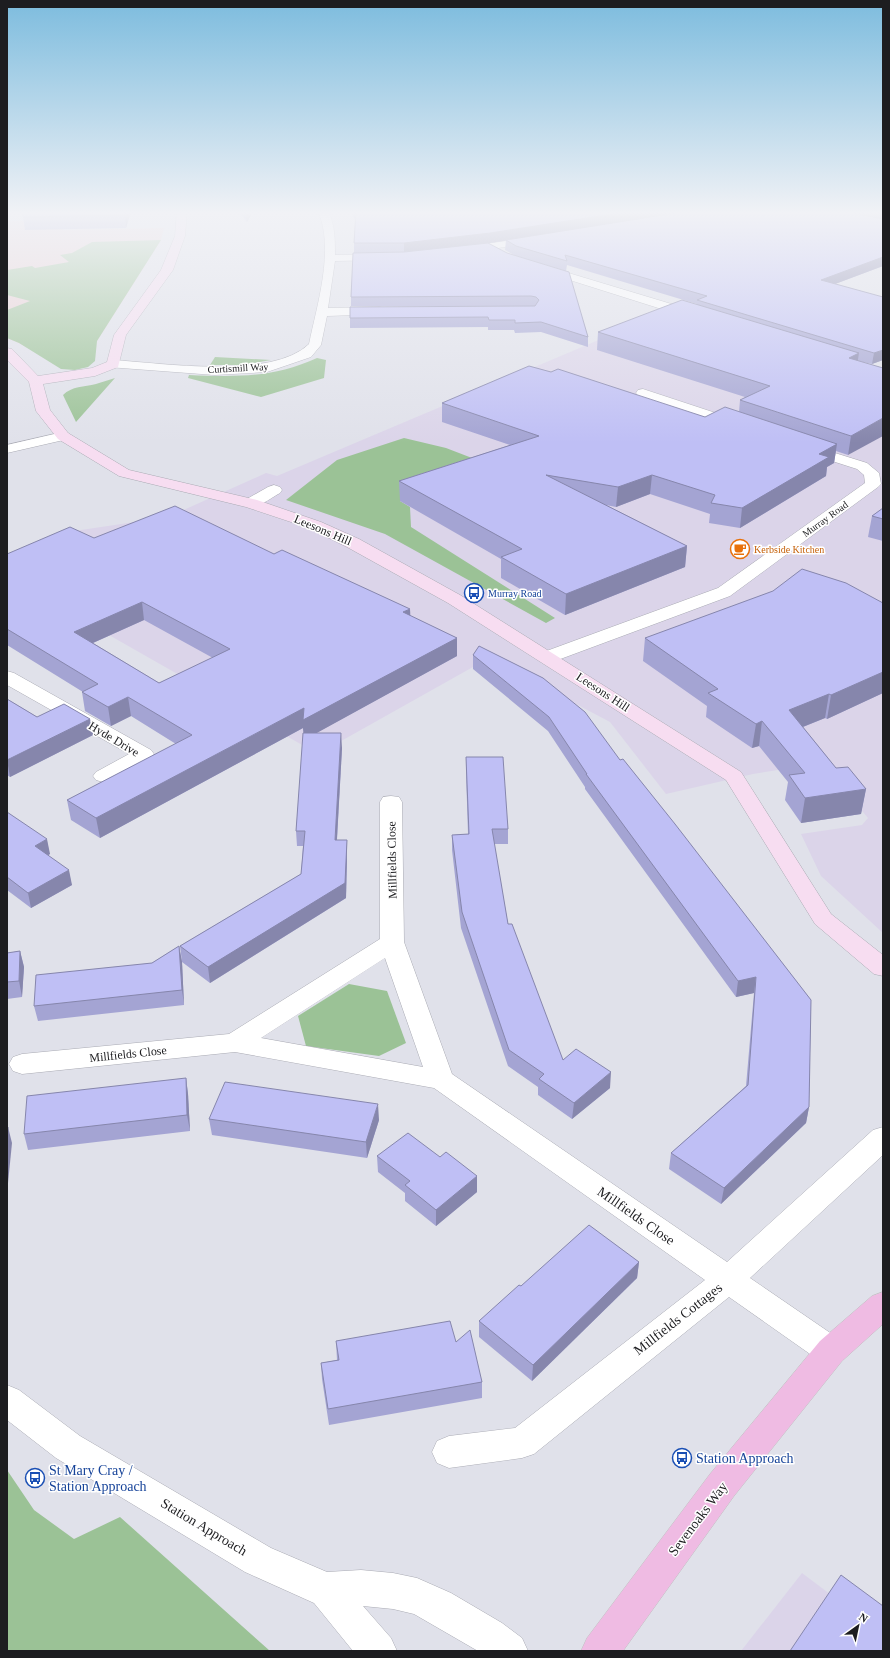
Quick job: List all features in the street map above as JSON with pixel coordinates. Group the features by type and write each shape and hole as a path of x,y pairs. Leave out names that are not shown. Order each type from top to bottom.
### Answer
{"main road":[{"name":"Sevenoaks Way","path":"600,1651 722,1485 831,1351 883,1305"}],"street":[{"path":"35,381 95,372 114,364 120,335 154,288"},
{"name":"Curtismill Way","path":"114,364 215,371 267,368 306,354 315,345 325,288"},
{"path":"607,288 707,319"},
{"path":"321,312 391,311"},
{"name":"Leesons Hill","path":"7,352 35,381 43,411 63,436 124,473 251,503 315,525 353,542 430,584 734,776 823,919 883,968"},
{"path":"643,393 749,428"},
{"path":"7,450 63,436"},
{"name":"Murray Road","path":"548,658 724,592 873,484 870,473 862,466 794,443"},
{"path":"251,503 274,490"},
{"name":"Hyde Drive","path":"7,677 144,754 103,776"},
{"name":"Millfields Close","path":"391,802 392,942 441,1080"},
{"name":"Millfields Close","path":"235,1044 392,942"},
{"name":"Millfields Close","path":"22,1064 235,1044 441,1080 831,1351"},
{"name":"Millfields Cottages","path":"449,1452 522,1443 728,1280 883,1138"},
{"name":"Station Approach","path":"7,1400 68,1447 258,1560 328,1590 362,1588 393,1591 417,1596 438,1606 482,1632 509,1651"},
{"name":"Station Approach","path":"328,1590 349,1618 378,1651"}],"shaded area":[{"path":"7,288 130,288 97,341 37,353 7,338"},
{"path":"627,328 883,379 883,933 821,876 801,834 862,825 868,818 822,763 753,774 666,794 610,722 489,658 318,754 44,598 61,533 168,517 266,473 277,476"},
{"path":"802,1573 883,1634 883,1651 741,1651"}],"green space":[{"path":"7,288 130,288 97,341 95,361 88,367 75,370 61,369 19,343 7,338 7,310 30,301 7,295"},
{"path":"215,357 271,360 242,365 210,365"},
{"path":"317,358 326,360 324,378 261,397 188,378 189,375 239,376 270,373 301,365"},
{"path":"115,378 76,422 63,395 74,388 96,384"},
{"path":"404,438 446,448 485,463 400,501 410,507 411,527 555,618 546,623 385,534 286,500 337,460"},
{"path":"349,984 387,991 406,1043 379,1056 306,1046 298,1016"},
{"path":"7,1470 34,1510 74,1539 120,1517 270,1651 7,1651"}],"building":[{"path":"351,288 574,288 588,337 541,322 515,323 515,320 489,320 488,317 350,318 350,307 535,306 539,300 536,297 531,296 351,297"},
{"path":"681,288 852,288 883,297 883,350 874,353 697,300 707,296"},
{"path":"682,300 859,353 849,358 883,368 883,418 851,436 740,400 770,386 598,332"},
{"path":"529,366 551,372 558,369 705,417 725,407 837,444 819,454 829,457 742,508 711,503 715,495 652,475 618,487 546,475 687,546 566,594 501,557 522,549 399,481 539,436 442,403"},
{"path":"175,506 274,554 282,550 410,609 403,612 457,638 303,720 304,708 96,818 67,800 192,735 128,697 108,707 82,692 98,684 7,629 7,554 70,527 94,538","holes":["142,602 230,649 159,683 74,632"]},
{"path":"883,508 883,519 872,516"},
{"path":"802,569 846,583 883,603 883,672 831,695 829,694 789,710 836,768 848,767 866,789 805,798 789,775 805,773 762,721 756,724 708,693 718,689 645,638 773,591"},
{"path":"479,646 543,678 585,712 620,760 623,759 675,824 811,1000 809,1107 724,1188 671,1153 748,1085 756,977 738,981 586,774 549,717 473,655"},
{"path":"7,699 37,717 64,704 90,719 7,760"},
{"path":"303,733 341,733 335,840 347,840 345,883 208,967 180,946 301,874 305,831 296,831"},
{"path":"466,757 503,757 508,829 492,829 508,924 512,924 563,1060 576,1049 611,1072 574,1103 539,1079 544,1074 509,1050 462,912 452,835 469,834"},
{"path":"7,812 47,839 35,846 69,870 28,893 7,877"},
{"path":"179,946 182,990 34,1006 36,975 152,963"},
{"path":"20,951 19,981 7,982 7,953"},
{"path":"186,1078 187,1115 24,1134 27,1096"},
{"path":"225,1082 378,1104 366,1142 209,1119"},
{"path":"408,1133 440,1157 446,1152 477,1176 436,1210 405,1185 410,1181 377,1156"},
{"path":"589,1225 639,1262 533,1365 479,1321 519,1285 521,1286"},
{"path":"450,1321 456,1342 470,1330 482,1382 328,1409 321,1363 339,1360 336,1341"},
{"path":"841,1575 883,1606 883,1651 790,1651"}],"place":[{"name":"Kerbside Kitchen","path":"740,549"},
{"name":"Murray Road","path":"474,593"},
{"name":"Station Approach","path":"682,1458"},
{"name":"St Mary Cray / Station Approach","path":"35,1478"}]}
